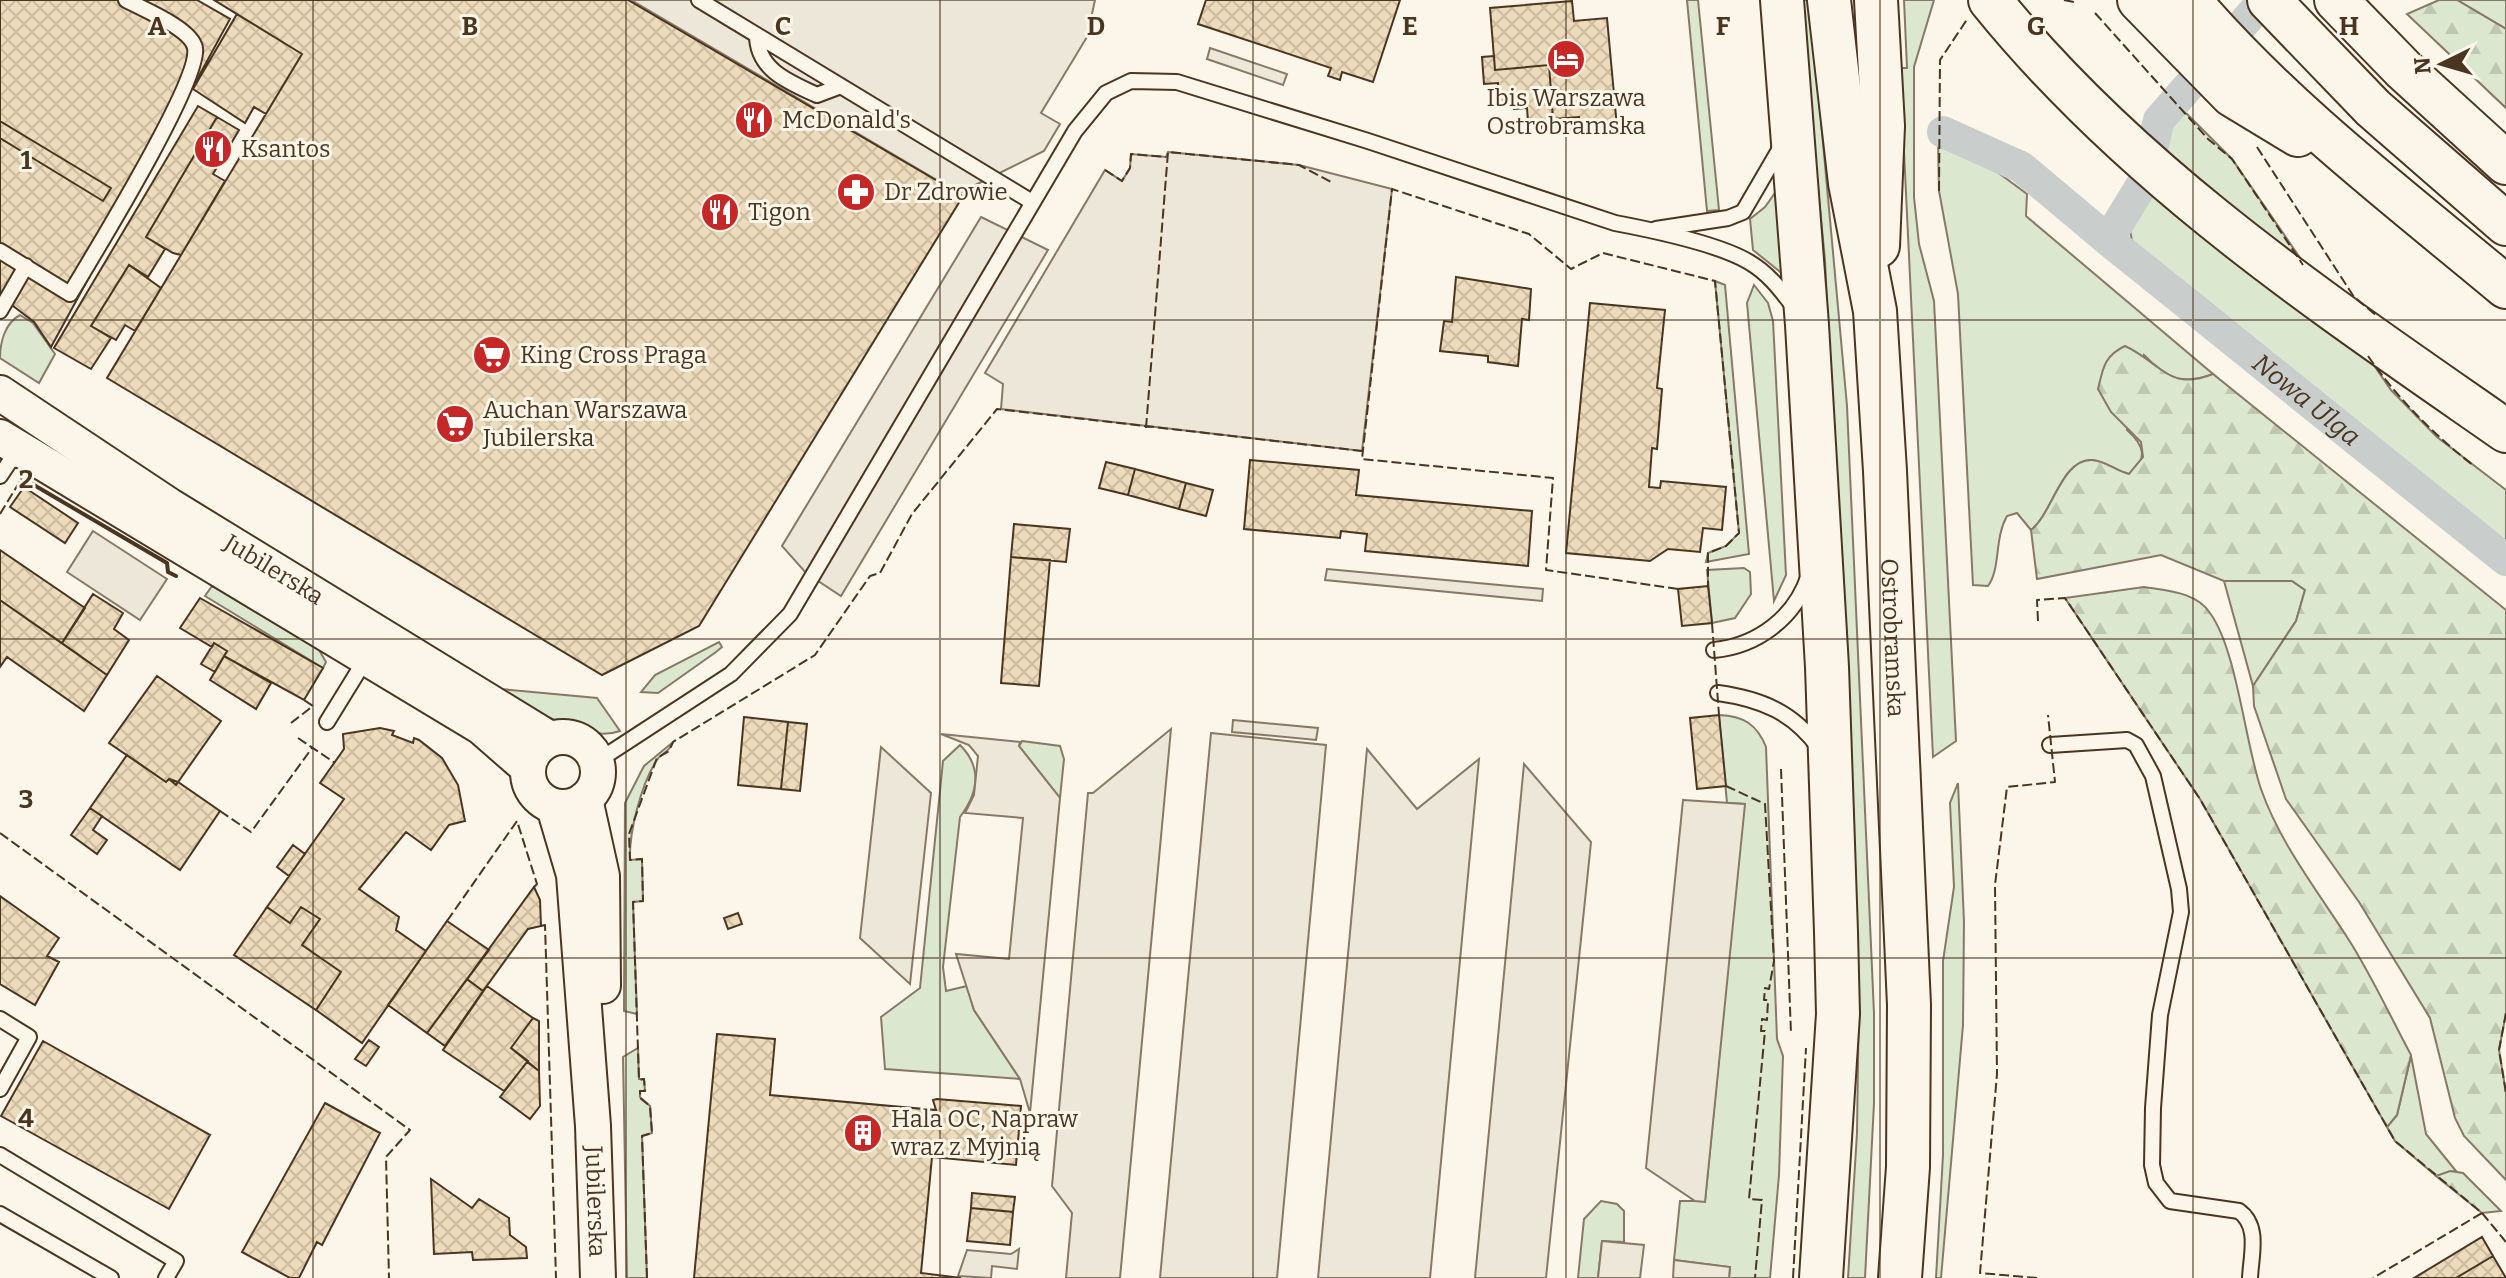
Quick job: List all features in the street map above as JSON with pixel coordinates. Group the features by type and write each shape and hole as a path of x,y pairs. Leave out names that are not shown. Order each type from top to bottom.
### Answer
{"main road":[{"path":"1782,0 1807,325 1831,765 1838,1014 1821,1278"},
{"name":"Ostrobramska","path":"1829,0 1850,183 1875,311 1909,977 1908,1167 1900,1278"},
{"path":"1875,311 1883,126 1876,0"},
{"path":"1990,0 2089,110 2196,207 2329,307 2506,431"},
{"path":"2139,0 2185,15 2241,80 2386,188 2506,287"},
{"path":"2336,0 2404,70 2506,163"},
{"path":"2277,9 2373,108 2506,224"}],"street":[{"name":"Jubilerska","path":"0,393 374,646 481,727 528,768"},
{"name":"Jubilerska","path":"0,437 32,458 374,646 550,739"},
{"path":"550,739 573,739 591,752 596,762 596,785 569,803 532,790 528,768 535,750 550,739"},
{"name":"Jubilerska","path":"569,803 593,1126 598,1278"}],"lane":[{"path":"0,251 70,294 174,111 195,57 192,40 183,31 126,0"},
{"path":"699,0 1032,202"},
{"path":"757,35 757,51 771,70 817,95 841,86"},
{"path":"596,762 731,674 790,614 1075,131 1106,93 1131,81 1177,82 1368,141 1603,220 1651,230 1748,261 1773,280 1807,325"},
{"path":"1651,230 1728,218 1743,212 1793,123"},
{"path":"0,311 26,266"},
{"path":"0,476 10,461 20,456 32,458"},
{"path":"1714,650 1737,648 1758,638 1791,609 1806,585 1814,558 1818,524"},
{"path":"327,722 374,646"},
{"path":"1718,693 1775,706 1807,731 1831,765"},
{"path":"2050,745 2127,740 2136,745 2153,776 2179,889 2181,912 2160,1015 2152,1165 2160,1190 2170,1201 2239,1211 2247,1217 2253,1232 2250,1278"},
{"path":"0,1019 29,1037 0,1089"},
{"path":"0,1155 176,1261 166,1278"},
{"path":"0,1214 111,1278"}],"green space":[{"path":"1687,0 1698,0 1719,210 1707,211"},
{"path":"1800,0 1810,0 1847,406 1874,1013 1874,1103 1865,1278 1848,1278 1857,1133 1859,990 1825,260"},
{"path":"1904,0 1934,0 1914,67 1914,197 1919,244 1934,301 1956,741 1933,757 1900,68 1907,68"},
{"path":"2439,0 2457,0 2506,29 2506,108 2407,14"},
{"path":"2457,0 2506,0 2506,29"},
{"path":"2183,110 2232,159 2391,390 2437,437 2506,490 2506,543 2190,287 2133,247 2130,230 2165,131"},
{"path":"1938,141 1977,157 2027,194 2026,216 2213,374 2193,379 2176,378 2144,355 2127,430 2142,452 2140,463 2129,474 2097,461 2081,462 2065,477 2039,522 2031,530 2017,513 2007,516 2000,534 1995,571 1988,586 1973,585 1958,294 1939,191"},
{"path":"1777,190 1784,275 1753,250 1750,219 1765,207"},
{"path":"1715,281 1725,285 1749,554 1706,562 1708,553 1726,546 1739,533"},
{"path":"1754,285 1768,303 1773,321 1786,575 1774,601 1747,303"},
{"path":"20,315 33,323 55,354 39,383 0,358 4,334"},
{"path":"2125,346 2175,378 2198,379 2213,374 2506,610 2506,1013 2499,1050 2506,1093 2506,1180 2464,1136 2455,1118 2430,1018 2359,902 2286,799 2254,706 2253,686 2296,621 2305,590 2292,581 2224,581 2161,555 2037,579 2031,530 2072,468 2092,460 2129,474 2143,457 2141,442 2111,412 2098,389 2109,358"},
{"path":"1744,568 1750,572 1751,594 1735,618 1712,623 1707,570"},
{"path":"2224,581 2292,581 2305,590 2296,621 2253,686"},
{"path":"212,586 319,650 326,662 323,668 205,596"},
{"path":"2144,587 2189,597 2210,613 2219,629 2234,673 2255,770 2269,809 2300,865 2364,966 2411,1055 2397,1115 2387,1127 2200,799 2065,598"},
{"path":"719,642 722,647 658,693 641,692 655,675"},
{"path":"501,689 597,698 620,731 591,733 558,722"},
{"path":"1719,715 1735,717 1754,727 1766,747 1777,1039 1783,1056 1779,1175 1770,1278 1729,1278 1730,1267 1674,1260 1680,1201 1705,1201 1744,804 1727,803"},
{"path":"1022,741 1060,746 1064,759 1060,798 1019,746"},
{"path":"673,742 651,771 641,796 632,836 630,860 642,859 643,901 633,902 637,1014 624,1011 625,803 644,766"},
{"path":"960,745 972,763 975,781 971,799 960,817 943,967 946,991 967,986 974,1010 1020,1079 885,1069 881,1017 920,988 943,761"},
{"path":"1958,783 1964,922 1963,1025 1941,1278 1936,1278 1943,1155 1943,961 1954,887 1950,803"},
{"path":"638,1048 639,1079 644,1079 645,1091 640,1091 640,1097 650,1106 652,1133 642,1136 647,1278 627,1278 623,1057"},
{"path":"2411,1056 2426,1134 2456,1171 2436,1176 2395,1141 2387,1127 2397,1115"},
{"path":"2450,1171 2463,1173 2501,1211 2482,1213 2436,1176"},
{"path":"1601,1201 1617,1204 1624,1211 1624,1242 1602,1241 1598,1278 1578,1278 1584,1219"}],"shaded area":[{"path":"631,0 1095,0 1087,37 1041,113 1060,124 1044,151 959,193"},
{"path":"1210,48 1287,74 1283,85 1207,59"},
{"path":"1168,152 1299,165 1392,189 1362,451 1001,409 1003,384 985,373 1105,170 1122,181 1130,168 1131,154 1166,157"},
{"path":"981,217 1048,250 841,596 806,573 782,546"},
{"path":"93,531 167,579 140,620 67,572"},
{"path":"1327,569 1543,589 1542,601 1325,580"},
{"path":"1233,720 1318,728 1316,740 1232,732"},
{"path":"1171,729 1120,1278 1066,1278 1072,1213 1052,1186 1088,793 1093,793"},
{"path":"1211,733 1326,745 1277,1278 1160,1278"},
{"path":"941,734 1020,742 1019,746 1060,798 1030,1113 1020,1079 974,1010 956,954 1009,959 1023,818 965,813 974,795 978,756 969,745"},
{"path":"881,747 931,793 910,984 860,938"},
{"path":"1367,749 1417,809 1479,759 1430,1278 1318,1278"},
{"path":"1524,764 1591,842 1546,1278 1475,1278"},
{"path":"1683,800 1745,804 1705,1202 1695,1201 1646,1168"},
{"path":"1602,1241 1644,1245 1640,1278 1598,1278"},
{"path":"1019,1249 1017,1269 992,1266 991,1278 958,1276 967,1250 1011,1254"},
{"path":"1674,1260 1730,1267 1729,1278 1673,1278"}],"building":[{"path":"0,0 197,0 230,19 51,347 34,322 0,296"},
{"name":"King Cross Praga","path":"214,0 628,0 963,196 699,626 602,675 107,378 302,54"},
{"path":"1206,0 1400,0 1373,82 1342,72 1340,80 1328,76 1331,68 1198,24"},
{"path":"1572,1 1574,21 1607,18 1617,127 1580,130 1579,117 1553,119 1549,65 1495,70 1490,8"},
{"path":"237,14 302,54 266,114 254,107 245,123 193,89"},
{"path":"1494,56 1495,70 1549,65 1553,119 1579,117 1580,130 1543,133 1541,120 1528,121 1527,108 1514,109 1498,97 1498,83 1484,84 1482,57"},
{"path":"198,106 217,117 146,237 165,249 148,277 129,265 91,326 111,338 91,369 54,348"},
{"path":"217,117 239,130 213,174 225,181 181,255 173,253 146,237"},
{"path":"0,121 111,188 103,201 0,138"},
{"path":"129,265 161,288 135,331 125,325 116,340 91,326"},
{"path":"1456,277 1531,289 1529,320 1522,319 1518,366 1488,362 1488,356 1440,351 1444,321 1452,322"},
{"path":"1590,303 1665,310 1657,388 1662,389 1657,449 1652,448 1649,487 1660,488 1661,481 1726,487 1722,530 1703,528 1700,552 1668,549 1650,561 1566,553"},
{"path":"1250,460 1359,470 1356,495 1532,511 1528,566 1365,551 1367,534 1341,531 1340,538 1244,529"},
{"path":"1106,462 1135,469 1128,495 1099,488"},
{"path":"1135,469 1186,483 1179,509 1128,495"},
{"path":"1186,483 1213,490 1206,516 1179,509"},
{"path":"24,487 78,523 65,543 10,507"},
{"path":"1014,524 1070,529 1066,562 1011,557"},
{"path":"0,550 85,608 62,643 0,600"},
{"path":"1011,557 1050,560 1039,686 1001,683"},
{"path":"1708,586 1712,623 1682,626 1678,589"},
{"path":"93,594 123,613 114,629 129,640 107,675 62,643"},
{"path":"200,598 323,668 304,700 224,656 227,651 214,643 212,647 180,628"},
{"path":"0,600 107,675 84,711 7,657 0,667"},
{"path":"214,643 227,651 215,672 201,664"},
{"path":"224,656 271,683 256,709 210,680"},
{"path":"157,676 221,721 176,785 169,779 166,782 109,743"},
{"path":"1719,715 1726,786 1697,789 1690,718"},
{"path":"744,717 788,722 781,789 738,785"},
{"path":"788,722 807,724 800,791 781,789"},
{"path":"380,728 394,731 392,735 413,743 414,738 419,740 442,758 458,785 465,821 449,825 431,850 406,832 359,889 399,917 396,930 426,951 362,1043 316,1010 341,972 302,945 320,919 301,907 290,923 267,907 344,799 320,783 344,749 343,734"},
{"path":"127,755 166,782 169,779 178,782 220,811 180,870 90,808"},
{"path":"90,808 102,816 93,830 107,840 97,854 71,835"},
{"path":"293,845 305,854 289,876 277,867"},
{"path":"534,887 540,900 541,926 528,929 483,991 467,979"},
{"path":"0,896 59,938 47,956 59,962 35,1005 0,984"},
{"path":"267,907 290,923 301,907 320,919 302,945 341,972 316,1010 234,955"},
{"path":"738,913 742,924 728,929 724,918"},
{"path":"447,921 489,950 427,1033 388,1005"},
{"path":"467,979 483,991 445,1046 427,1033"},
{"path":"487,986 533,1018 511,1048 528,1061 504,1091 443,1050"},
{"path":"533,1018 539,1021 539,1071 511,1048"},
{"name":"Hala OC, Napraw wraz z Myjnią","path":"717,1034 775,1039 770,1095 936,1110 933,1100 937,1099 1021,1106 1016,1165 932,1157 921,1273 961,1278 694,1278"},
{"path":"369,1040 379,1047 366,1066 355,1059"},
{"path":"43,1041 210,1135 169,1209 1,1116"},
{"path":"527,1062 539,1071 540,1106 530,1119 500,1097"},
{"path":"325,1103 380,1133 322,1245 317,1242 299,1278 290,1278 242,1252"},
{"path":"431,1179 472,1208 479,1199 509,1218 510,1235 526,1247 527,1258 473,1260 472,1252 434,1254"},
{"path":"972,1193 1015,1197 1013,1212 971,1208"},
{"path":"971,1208 1013,1212 1010,1245 967,1241"},
{"path":"2482,1237 2493,1256 2456,1278 2414,1278"},
{"path":"2493,1256 2506,1278 2456,1278"}],"waterway":[{"path":"2108,240 2144,181 2159,120 2264,0"},
{"name":"Nowa Ulga","path":"1943,132 2021,167 2506,560"}],"fence":[{"path":"2064,0 2074,2"},
{"path":"2095,13 2208,139 2232,159 2303,265"},
{"path":"1939,191 1940,60 1968,18"},
{"path":"2257,147 2354,297 2377,316"},
{"path":"1146,428 1168,152 1299,165 1331,182"},
{"path":"1105,170 1122,181 1130,168 1131,154 1166,157"},
{"path":"1678,589 1546,570 1553,478 1362,459 1392,189 1529,234 1571,269 1603,253 1715,281 1739,533 1726,546 1708,553 1708,586"},
{"path":"2368,356 2417,415 2474,466"},
{"path":"647,1278 642,1136 652,1133 650,1106 640,1098 640,1091 645,1091 644,1079 639,1080 633,902 643,901 642,859 630,860 629,834 657,758 669,751 673,742 815,655 870,576 880,573 912,514 997,409 1362,451"},
{"path":"0,514 22,478"},
{"path":"2038,621 2037,600 2065,598 2200,799 2395,1141 2482,1213 2373,1278"},
{"path":"1712,623 1719,715"},
{"path":"291,723 313,706 304,700"},
{"path":"2037,1278 1980,1273 1997,1074 1995,885 2007,787 2055,782 2048,715"},
{"path":"298,738 335,763"},
{"path":"220,811 251,832 312,748"},
{"path":"1781,769 1791,1034"},
{"path":"1726,786 1765,804 1774,961 1769,989 1765,988 1767,1020 1762,1019 1761,1031 1765,1031 1749,1199 1762,1200 1755,1278"},
{"path":"447,921 517,821 537,884 534,887"},
{"path":"0,833 410,1130 386,1157 389,1278"},
{"path":"541,926 545,925 556,1278"},
{"path":"2506,1013 2499,1050 2506,1093"},
{"path":"1793,1278 1806,1048"},
{"path":"2482,1213 2506,1242"}],"wall":[{"path":"22,478 167,563 168,572 176,576"}],"place":[{"name":"Ibis Warszawa Ostrobramska","path":"1566,59"},
{"name":"McDonald's","path":"754,120"},
{"name":"Ksantos","path":"213,149"},
{"name":"Dr Zdrowie","path":"856,192"},
{"name":"Tigon","path":"720,212"},
{"name":"King Cross Praga","path":"492,355"},
{"name":"Auchan Warszawa Jubilerska","path":"455,424"},
{"name":"Hala OC, Napraw wraz z Myjnią","path":"863,1133"}]}
